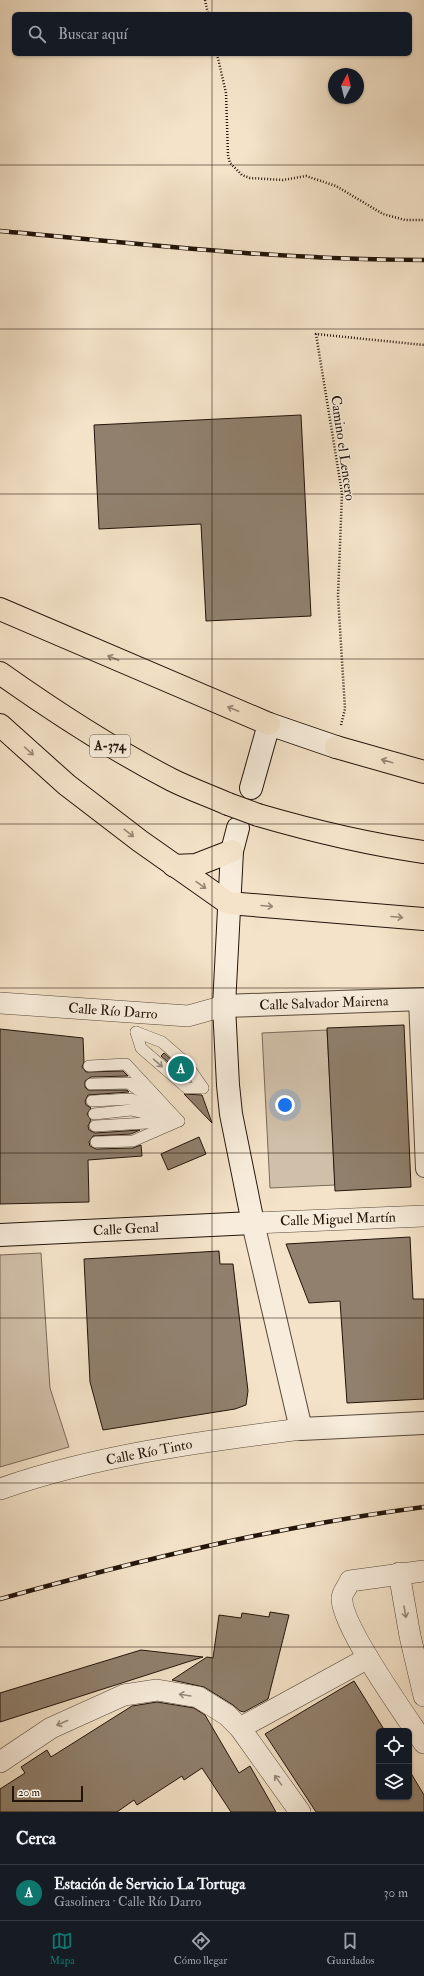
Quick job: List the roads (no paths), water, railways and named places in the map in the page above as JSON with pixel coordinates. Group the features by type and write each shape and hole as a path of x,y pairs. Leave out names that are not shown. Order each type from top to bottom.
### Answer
{"main road":[{"path":"0,609 269,724 424,772"},
{"name":"A-374","path":"0,673 60,715 114,749 174,781 228,804 311,831 375,845 424,852"},
{"path":"252,788 269,724"},
{"path":"0,725 67,785 174,866 228,903 424,919"},
{"path":"238,828 232,852 228,903 224,1006 230,1114 300,1429 424,1424"},
{"path":"174,866 196,865 232,852"},
{"name":"Calle Salvador Mairena","path":"224,1006 420,999"},
{"name":"Calle Genal","path":"0,1235 253,1223"}],"street":[{"path":"420,999 424,1169"},
{"name":"Calle Río Darro","path":"0,1003 188,1016 224,1006"},
{"name":"Calle Miguel Martín","path":"253,1223 424,1216"},
{"name":"Calle Río Tinto","path":"0,1489 36,1476 161,1448 300,1429"},
{"path":"424,1571 399,1573 350,1581 342,1597 346,1616 368,1658 424,1743"},
{"path":"399,1573 410,1636 424,1696"},
{"path":"240,1728 368,1658"},
{"path":"0,1762 58,1725 124,1695 157,1690 198,1697 227,1714 240,1728 300,1812"}],"lane":[{"path":"136,1032 162,1042 185,1062 203,1088 187,1088 141,1048 136,1032"},
{"path":"89,1066 126,1064 179,1121"},
{"path":"90,1084 129,1083 179,1121"},
{"path":"92,1102 131,1099 179,1121"},
{"path":"94,1114 131,1110 179,1121"},
{"path":"95,1126 179,1121"},
{"path":"96,1142 133,1141 179,1121"}],"railway":[{"path":"0,231 265,254 424,260"},
{"path":"0,1599 157,1558 263,1534 424,1507"}],"place":[{"name":"Estación de Servicio La Tortuga","path":"181,1069"}]}
